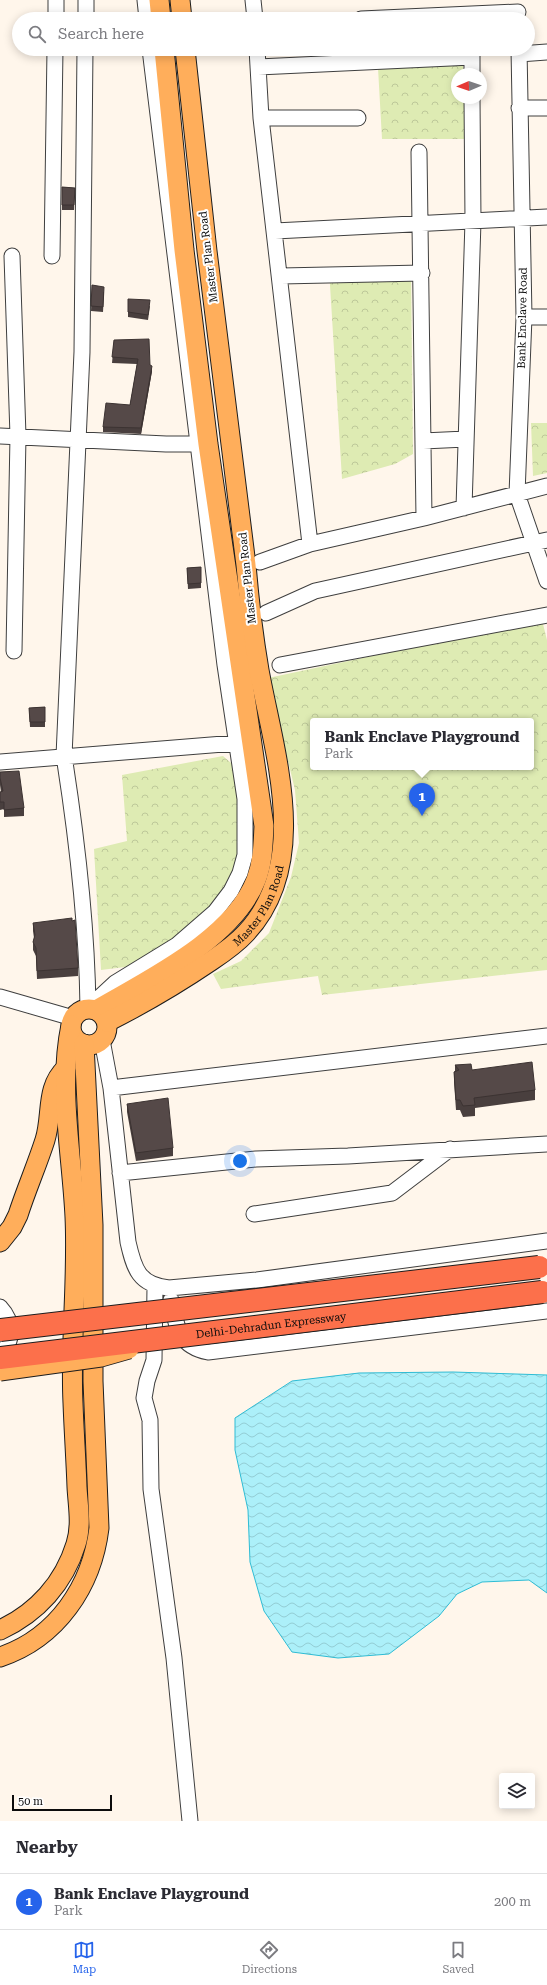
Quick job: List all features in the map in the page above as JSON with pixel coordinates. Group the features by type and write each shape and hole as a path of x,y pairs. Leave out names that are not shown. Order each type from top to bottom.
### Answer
{"highway":[{"path":"0,1330 539,1267"},
{"name":"Delhi-Dehradun Expressway","path":"0,1357 167,1337 545,1301"}],"main road":[{"path":"159,0 160,12"},
{"path":"180,0 181,12"},
{"path":"0,1630 23,1618 47,1597 64,1571 76,1543 80,1528 72,1383 75,1218 67,1100 67,1045 89,1024 185,957 228,923 244,904 256,880 263,857 264,826 238,700 203,444 165,56"},
{"name":"Master Plan Road","path":"89,1024 185,979 228,949 246,934 260,916 270,898 278,875 282,848 283,793 250,613 246,565 207,251 186,56"},
{"path":"0,1657 35,1639 60,1618 80,1591 93,1560 99,1528 93,1381 94,1225 89,1024"},
{"path":"0,1242 12,1227 18,1215 45,1139 52,1090 60,1074 66,1068"},
{"path":"0,1371 101,1357 167,1337"}],"street":[{"path":"56,0 56,12"},
{"path":"86,0 86,12"},
{"path":"145,0 146,12"},
{"path":"253,0 254,12"},
{"path":"503,12 518,10"},
{"path":"535,52 547,52"},
{"path":"52,256 55,56"},
{"path":"85,56 82,352 64,756 74,820 87,977 89,1024 112,1088 128,1242 133,1262 146,1282 162,1287 257,1280 547,1241"},
{"path":"0,436 166,444 203,444 151,56"},
{"path":"257,56 261,118 276,230 310,544"},
{"path":"258,67 426,56"},
{"path":"472,56 472,68"},
{"name":"Bank Enclave Road","path":"519,56 524,317 516,494 540,542 547,581"},
{"path":"464,508 473,222 472,104"},
{"path":"520,108 547,108"},
{"path":"261,118 358,118"},
{"path":"420,152 424,518"},
{"path":"276,230 421,225 547,217"},
{"path":"12,256 18,436 14,651"},
{"path":"281,276 422,272"},
{"path":"524,317 547,317"},
{"path":"423,441 466,439"},
{"path":"260,562 310,544 424,518 547,486"},
{"path":"266,613 315,591 540,542"},
{"path":"280,665 547,614"},
{"path":"89,1024 115,983 177,946 215,912 230,891 240,873 246,849 245,799 236,743 238,700"},
{"path":"0,762 236,743"},
{"path":"0,997 89,1024"},
{"path":"112,1088 547,1036"},
{"path":"120,1173 256,1159 547,1144"},
{"path":"254,1214 392,1193 450,1150"},
{"path":"162,1287 178,1331 186,1342 195,1349 208,1352 545,1301"},
{"path":"162,1287 154,1360 147,1381 144,1398 150,1420 151,1489 174,1658 190,1821"},
{"path":"0,1307 8,1319 11,1332 8,1346 0,1357"}],"green space":[{"path":"463,65 463,68 451,68 451,104 467,104 470,139 382,139 378,68"},
{"path":"329,269 411,271 413,454 395,464 342,479"},
{"path":"531,423 547,423 547,473 533,476"},
{"path":"542,620 547,640 547,970 322,995 318,976 221,989 213,974 241,961 269,933 291,877 299,843 295,790 268,678"},
{"path":"223,756 238,769 245,856 224,900 182,940 133,966 101,970 94,849 127,841 122,775"}],"water":[{"path":"453,1372 547,1375 547,1593 529,1580 482,1582 457,1594 439,1616 389,1654 338,1658 292,1652 264,1611 250,1562 248,1510 235,1450 235,1418 292,1381 359,1373"}],"building":[{"path":"62,187 75,188 74,205 62,205"},
{"path":"92,285 104,287 103,307 91,306"},
{"path":"128,299 150,300 148,315 128,312"},
{"path":"149,339 150,365 152,366 141,428 103,427 106,403 130,405 138,359 112,357 114,340"},
{"path":"201,567 201,583 188,584 187,568"},
{"path":"45,707 45,722 30,722 29,708"},
{"path":"19,771 24,808 4,810 4,802 0,802 0,792 3,791 0,772"},
{"path":"72,918 72,921 75,920 78,968 37,971 36,948 33,942 35,935 33,923"},
{"path":"532,1062 535,1090 474,1098 475,1105 463,1106 460,1100 456,1100 454,1072 459,1070 455,1065 471,1064 472,1070"},
{"path":"168,1098 173,1148 136,1153 127,1104"}],"place":[{"name":"Bank Enclave Playground","path":"422,816"}]}
